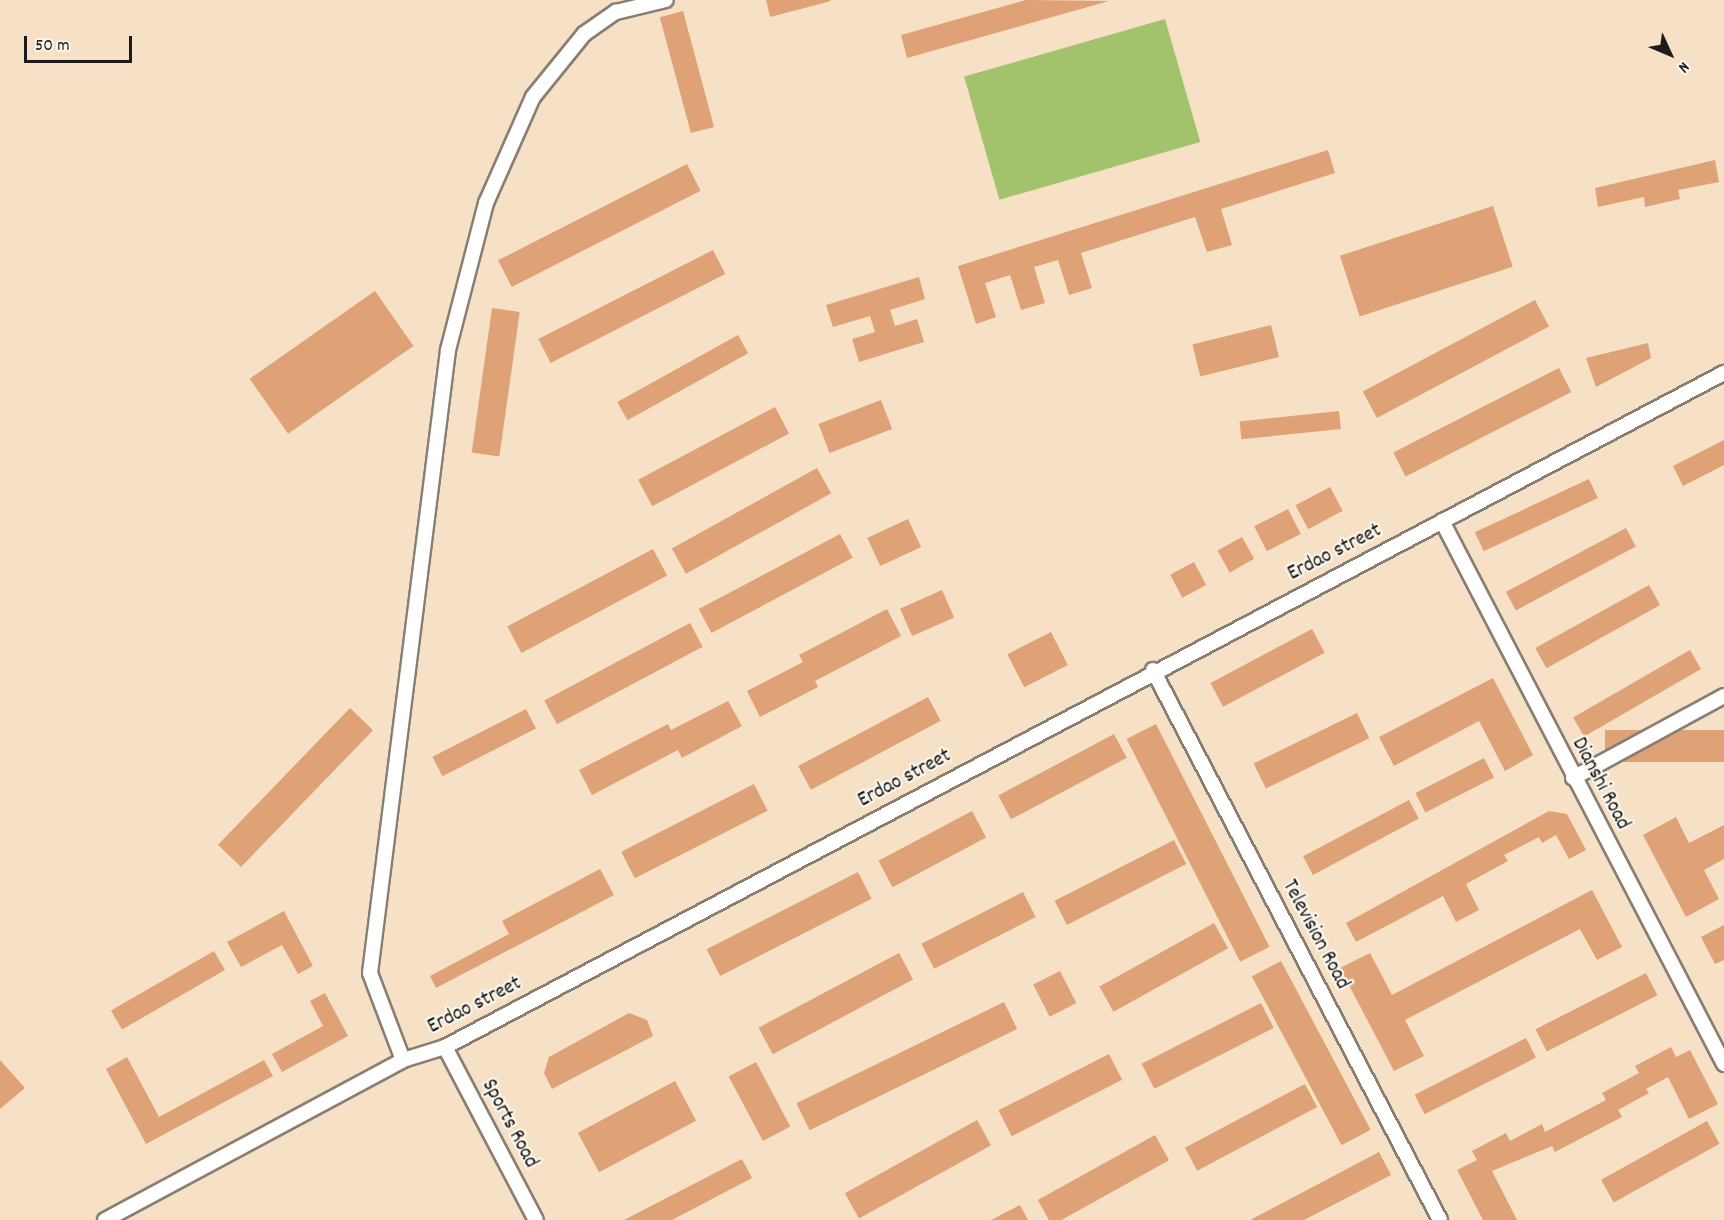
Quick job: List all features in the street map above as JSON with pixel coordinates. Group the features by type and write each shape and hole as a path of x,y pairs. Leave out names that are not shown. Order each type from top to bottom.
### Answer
{"street":[{"path":"403,1060 370,974 448,350 486,202 533,97 584,34 616,12 666,0"},
{"name":"Erdao street","path":"105,1220 403,1060 445,1047 1154,670 1724,373"},
{"name":"Dianshi Road","path":"1442,521 1573,778 1724,1065"},
{"name":"Television Road","path":"1154,670 1440,1220"},
{"path":"1573,778 1724,696"},
{"name":"Sports Road","path":"445,1047 536,1220"}],"green space":[{"path":"1165,19 1200,142 999,200 964,77"}],"building":[{"path":"766,0 830,0 831,1 770,17"},
{"path":"1026,0 1109,1 907,58 901,35"},
{"path":"683,11 714,127 691,133 660,17"},
{"path":"1328,150 1335,173 1221,209 1232,245 1207,252 1195,217 1081,253 1092,288 1069,295 1058,260 1034,267 1045,303 1021,310 1010,275 985,283 996,317 976,324 958,266"},
{"path":"1715,160 1719,182 1678,190 1680,199 1645,207 1644,197 1598,207 1595,188"},
{"path":"687,164 701,191 512,287 498,260"},
{"path":"1493,206 1513,267 1360,317 1340,256"},
{"path":"713,250 725,274 551,363 538,339"},
{"path":"919,277 925,299 890,310 895,326 917,319 924,342 859,362 852,339 875,332 870,316 833,327 826,305"},
{"path":"375,291 413,346 288,434 250,379"},
{"path":"1535,300 1549,326 1377,418 1363,392"},
{"path":"492,308 520,312 499,456 472,453"},
{"path":"1271,325 1279,357 1200,377 1192,345"},
{"path":"738,335 748,353 627,420 617,402"},
{"path":"1648,343 1651,358 1596,387 1586,358"},
{"path":"1559,368 1571,392 1406,476 1393,452"},
{"path":"881,400 892,429 830,453 818,424"},
{"path":"775,407 789,433 652,506 638,480"},
{"path":"1339,411 1341,429 1241,439 1240,421"},
{"path":"1724,440 1724,465 1683,486 1673,466"},
{"path":"817,468 831,493 686,574 672,548"},
{"path":"1589,479 1598,498 1484,551 1475,532"},
{"path":"1330,487 1343,511 1308,529 1296,505"},
{"path":"1288,509 1301,534 1267,551 1254,526"},
{"path":"908,519 921,547 880,566 867,538"},
{"path":"1626,528 1636,547 1516,610 1506,592"},
{"path":"840,534 853,558 711,633 699,609"},
{"path":"1242,537 1254,559 1230,572 1218,551"},
{"path":"653,549 667,575 521,653 507,626"},
{"path":"1194,562 1206,585 1182,598 1170,575"},
{"path":"1649,585 1660,605 1546,668 1535,648"},
{"path":"942,590 954,617 912,636 900,609"},
{"path":"887,609 901,636 815,681 818,687 760,717 747,691 803,662 799,655"},
{"path":"690,623 703,647 557,724 544,700"},
{"path":"1312,629 1325,653 1223,707 1210,683"},
{"path":"1051,632 1068,665 1024,687 1007,654"},
{"path":"1690,650 1701,669 1584,737 1573,718"},
{"path":"1493,678 1533,755 1505,771 1479,721 1394,766 1379,737"},
{"path":"928,697 941,721 811,790 798,766"},
{"path":"728,701 742,726 682,758 678,750 592,795 579,770 668,724 671,730"},
{"path":"350,708 373,730 241,867 218,845"},
{"path":"526,709 536,729 442,776 432,757"},
{"path":"1357,713 1369,738 1266,789 1254,763"},
{"path":"1156,724 1269,947 1240,962 1127,739"},
{"path":"1605,730 1724,730 1724,762 1605,762"},
{"path":"1114,734 1127,758 1011,819 998,796"},
{"path":"1484,758 1494,778 1425,813 1415,793"},
{"path":"754,784 768,811 635,878 621,852"},
{"path":"1409,800 1419,819 1313,875 1303,856"},
{"path":"972,811 986,837 892,887 878,861"},
{"path":"1549,811 1567,814 1586,850 1569,859 1556,835 1542,843 1539,837 1504,855 1508,861 1466,884 1479,910 1456,922 1443,896 1356,942 1346,923"},
{"path":"1676,817 1689,843 1724,825 1724,859 1704,870 1719,899 1686,917 1643,835"},
{"path":"1174,840 1186,864 1067,925 1055,901"},
{"path":"600,869 614,895 436,988 430,976 509,934 502,921"},
{"path":"858,872 872,899 720,976 707,949"},
{"path":"1592,890 1622,947 1597,960 1580,929 1405,1020 1424,1056 1394,1071 1340,968 1370,953 1392,995"},
{"path":"1023,892 1036,917 934,969 921,944"},
{"path":"284,911 313,966 298,974 282,945 241,967 227,942"},
{"path":"1214,923 1228,948 1113,1012 1099,987"},
{"path":"1724,925 1724,960 1715,964 1701,937"},
{"path":"214,951 225,970 122,1030 111,1010"},
{"path":"899,953 913,979 773,1054 759,1028"},
{"path":"1281,961 1371,1130 1342,1145 1252,976"},
{"path":"1060,971 1076,1003 1050,1017 1033,985"},
{"path":"1646,973 1657,995 1547,1052 1536,1029"},
{"path":"325,993 348,1036 282,1072 272,1054 323,1026 310,1001"},
{"path":"1004,1002 1017,1029 810,1130 796,1103"},
{"path":"1261,1003 1274,1028 1154,1089 1142,1064"},
{"path":"629,1013 647,1020 653,1036 552,1089 544,1073 549,1057"},
{"path":"1526,1038 1536,1058 1425,1114 1415,1095"},
{"path":"1671,1047 1676,1057 1690,1050 1718,1104 1689,1119 1668,1077 1646,1089 1649,1093 1618,1110 1622,1117 1555,1152 1552,1146 1492,1171 1517,1220 1483,1220 1457,1170 1477,1160 1472,1151 1506,1133 1510,1141 1542,1124 1545,1132 1606,1100 1602,1093 1639,1073 1635,1066"},
{"path":"1109,1054 1122,1080 1012,1136 999,1110"},
{"path":"127,1057 159,1117 264,1060 273,1076 146,1144 106,1069"},
{"path":"0,1060 25,1088 0,1109"},
{"path":"756,1062 790,1126 763,1141 729,1077"},
{"path":"675,1081 696,1121 599,1172 578,1133"},
{"path":"1305,1084 1317,1107 1197,1171 1185,1148"},
{"path":"977,1120 991,1145 859,1219 845,1193"},
{"path":"1707,1121 1720,1144 1614,1202 1601,1180"},
{"path":"1155,1135 1169,1160 1061,1220 1049,1220 1038,1200"},
{"path":"1379,1152 1391,1175 1304,1220 1250,1220"},
{"path":"742,1159 752,1178 672,1220 624,1220"},
{"path":"1020,1205 1028,1220 991,1220"}]}
